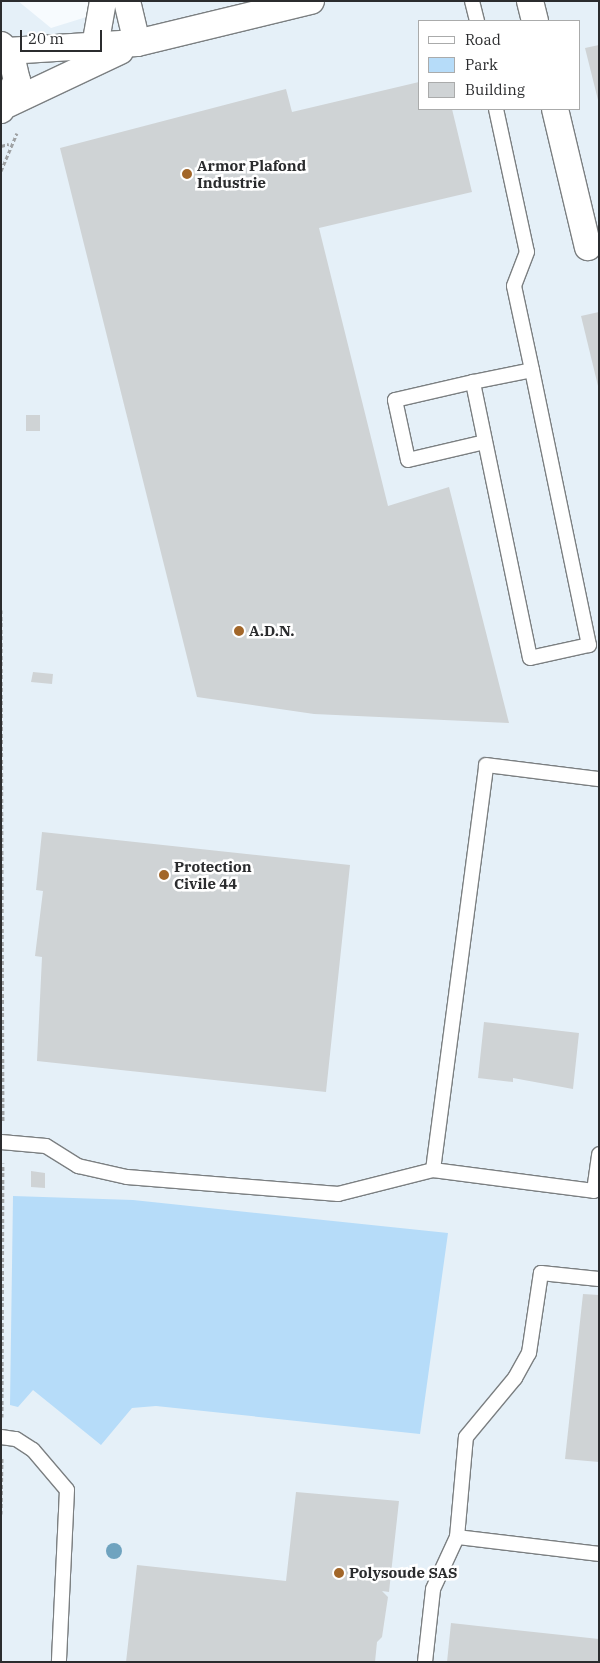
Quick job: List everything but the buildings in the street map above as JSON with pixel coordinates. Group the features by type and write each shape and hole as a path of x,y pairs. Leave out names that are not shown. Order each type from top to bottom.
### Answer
{"street":[{"path":"95,46 103,1"},
{"path":"127,1 137,43"},
{"path":"4,109 16,80 4,48 137,43 310,1"},
{"path":"530,1 535,20"},
{"path":"4,109 137,43"},
{"path":"555,110 588,247"}],"lane":[{"path":"472,1 477,20"},
{"path":"473,382 530,658 589,645 514,286 527,252 496,110"},
{"path":"485,442 408,460 395,400 532,370"},
{"path":"433,1170 486,765 599,779"},
{"path":"2,1142 46,1146 78,1166 127,1177 338,1194 433,1170 594,1191 599,1154"},
{"path":"425,1662 433,1589 457,1537 466,1437 515,1378 529,1353 540,1273 599,1279"},
{"path":"2,1437 16,1439 33,1450 67,1490 58,1662"},
{"path":"457,1537 599,1554"}],"path":[{"path":"1,146 10,144 1,172"},
{"path":"1,610 1,1514"}],"shaded area":[{"path":"1,1 18,1 51,28 138,1 599,1 599,1662 1,1662"}],"green space":[{"path":"13,1196 133,1200 448,1233 420,1434 156,1406 132,1408 101,1445 33,1390 18,1407 10,1405"}],"place":[{"name":"Armor Plafond Industrie","path":"187,174"},
{"name":"A.D.N.","path":"239,631"},
{"name":"Protection Civile 44","path":"164,875"},
{"name":"Polysoude SAS","path":"339,1573"}]}
